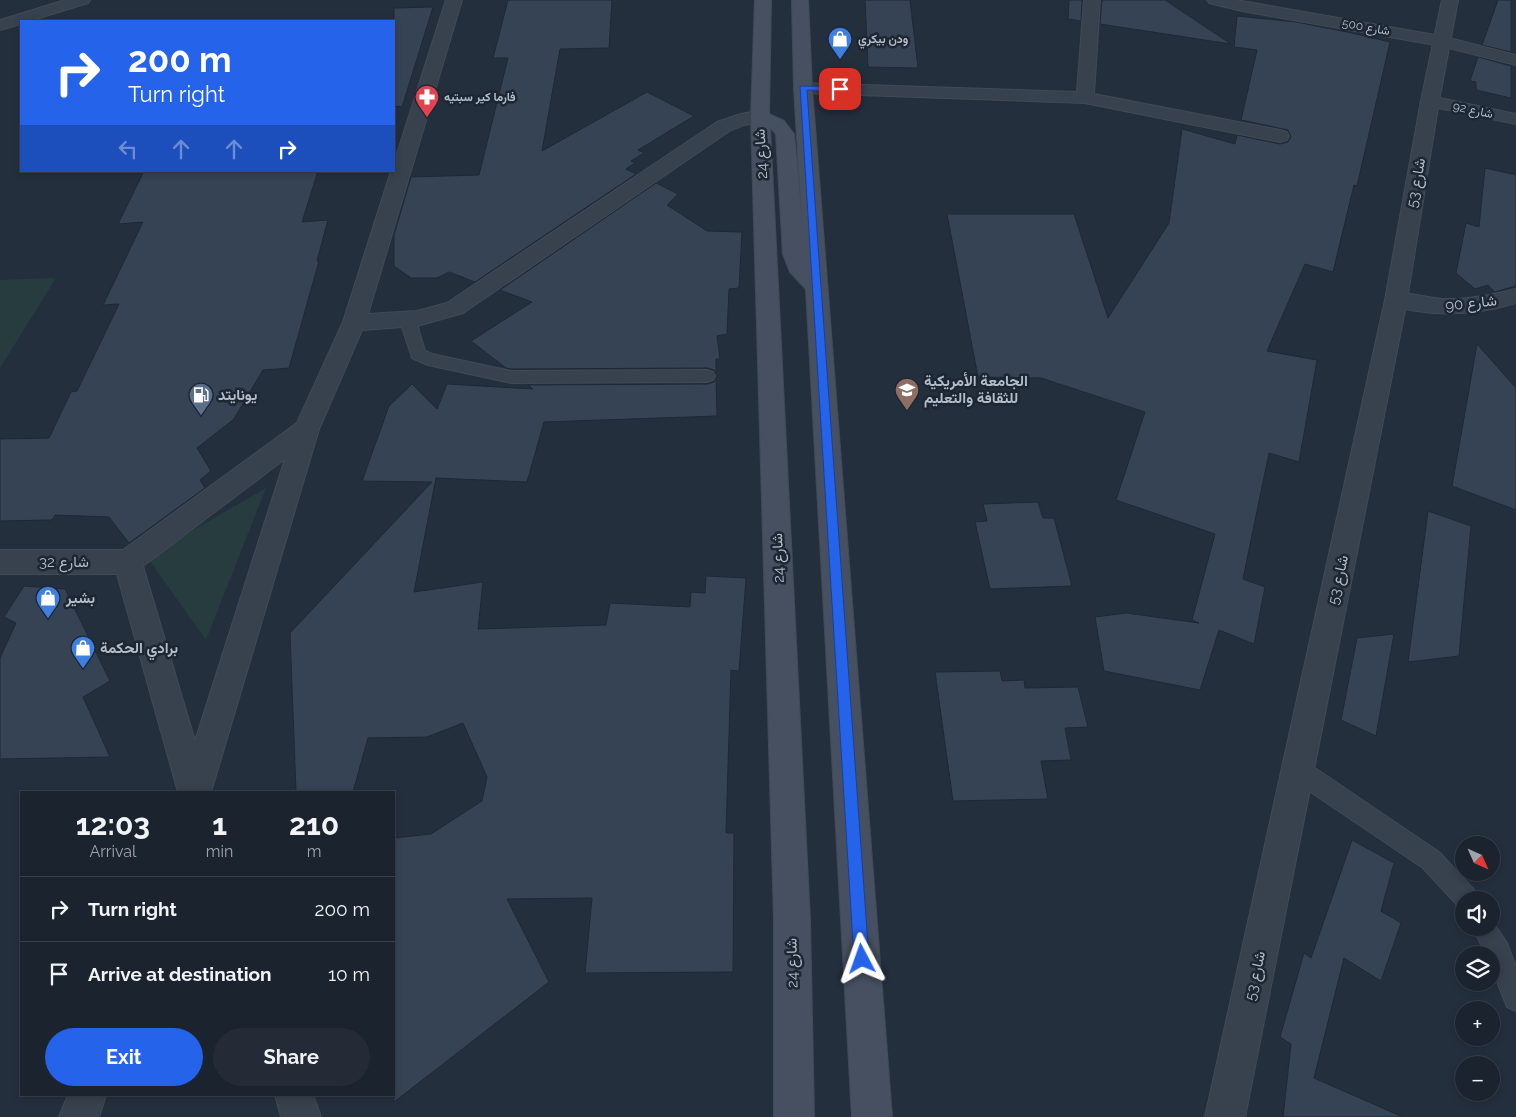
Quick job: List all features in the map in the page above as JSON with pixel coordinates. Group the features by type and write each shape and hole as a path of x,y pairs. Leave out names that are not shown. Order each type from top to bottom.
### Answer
{"main road":[{"name":"شارع 24","path":"763,0 760,118 771,353 792,920 794,1117"},
{"path":"800,0 803,88 872,1117"},
{"path":"760,118 771,120 781,126 785,134 794,254 801,272 817,288"}],"street":[{"path":"0,25 82,0"},
{"path":"194,791 307,429 354,322 454,0"},
{"path":"1085,98 1092,0"},
{"name":"شارع 500","path":"1215,0 1441,41 1516,60"},
{"name":"شارع 53","path":"1225,1117 1396,300 1430,101 1450,0"},
{"path":"803,88 1085,98 1280,136"},
{"name":"شارع 92","path":"1430,101 1516,119"},
{"path":"354,322 408,321 436,316 455,308 724,126 740,120 760,118"},
{"name":"شارع 90","path":"1396,300 1435,307 1458,307 1495,302 1516,296"},
{"path":"194,791 128,562 307,429"},
{"name":"شارع 32","path":"0,562 128,562"},
{"path":"79,1117 87,1096"},
{"path":"294,1096 301,1117"}],"lane":[{"path":"408,321 418,354 428,359 511,377 707,376"},
{"path":"1298,770 1432,860 1460,891"},
{"path":"1489,936 1498,952 1516,998"}],"green space":[{"path":"56,278 0,368 0,280"},
{"path":"266,488 206,640 147,557"}],"building":[{"path":"508,0 612,0 609,48 560,49 542,151 647,92 694,116 638,150 644,153 631,161 635,163 626,169 636,174 475,282 449,272 437,278 411,278 394,266 394,235 411,177 479,175 508,58 493,58"},
{"path":"865,0 910,0 918,68 868,67"},
{"path":"1069,0 1082,0 1081,21 1068,19"},
{"path":"1102,0 1165,0 1231,44 1100,24"},
{"path":"1498,0 1511,0 1511,52 1482,45"},
{"path":"433,7 402,107 395,106 394,8"},
{"path":"1237,16 1296,22 1390,42 1357,186 1354,185 1333,272 1305,264 1267,351 1317,360 1299,462 1269,453 1243,579 1265,587 1254,644 1219,630 1200,690 1104,671 1095,617 1126,613 1199,623 1192,620 1215,534 1116,500 1145,412 1041,378 978,377 947,214 1074,214 1108,318 1169,223 1182,129 1235,144 1237,135 1280,144 1288,142 1291,137 1288,130 1241,120 1257,50 1234,47"},
{"path":"1478,57 1511,66 1511,98 1476,90 1476,82 1470,81"},
{"path":"1485,168 1516,175 1516,286 1495,292 1488,285 1475,289 1456,273 1466,223 1479,227"},
{"path":"144,172 318,172 302,222 328,220 317,261 319,261 289,368 263,370 234,419 197,448 211,471 200,480 205,488 129,543 109,517 55,515 52,520 0,521 0,439 49,438 71,392 77,391 119,304 103,305 143,222 118,224"},
{"path":"656,183 678,194 667,205 707,231 742,232 739,288 729,289 727,334 717,336 720,359 716,359 716,374 714,370 707,368 511,369 506,368 471,341 532,302 500,290"},
{"path":"1477,344 1516,388 1516,510 1452,486"},
{"path":"716,377 717,416 544,422 527,482 436,478 414,592 483,582 478,629 606,625 610,603 690,607 691,592 705,593 706,576 746,578 739,671 731,670 726,833 734,833 733,972 585,973 592,898 507,899 549,982 394,1102 395,838 431,834 482,801 487,777 463,723 427,737 368,738 353,791 296,791 290,633 432,482 362,481 389,406 412,384 437,409 447,384 533,389 528,385 707,384 714,382"},
{"path":"1038,502 1043,518 1054,518 1072,586 990,589 975,522 987,521 983,504"},
{"path":"1428,511 1471,526 1459,656 1408,662"},
{"path":"24,586 65,589 110,681 83,697 110,757 0,759 0,658 16,623 4,617"},
{"path":"1394,634 1376,736 1341,720 1357,638"},
{"path":"1000,671 1002,681 1024,680 1025,688 1078,687 1088,727 1065,728 1071,760 1041,761 1048,799 953,801 935,672"},
{"path":"1352,840 1394,863 1381,911 1401,923 1381,981 1344,958 1314,1078 1403,1117 1283,1117 1291,1044 1280,1037 1304,953 1311,958"}],"place":[{"name":"ودن بيكري","path":"840,60"},
{"name":"فارما كير سبتيه","path":"427,118"},
{"name":"الجامعة الأمريكية للثقافة والتعليم","path":"907,411"},
{"name":"يونايتد","path":"201,416"},
{"name":"بشير","path":"48,619"},
{"name":"برادي الحكمة","path":"83,669"}],"route":[{"path":"840,89 803,88 862,959"}]}
